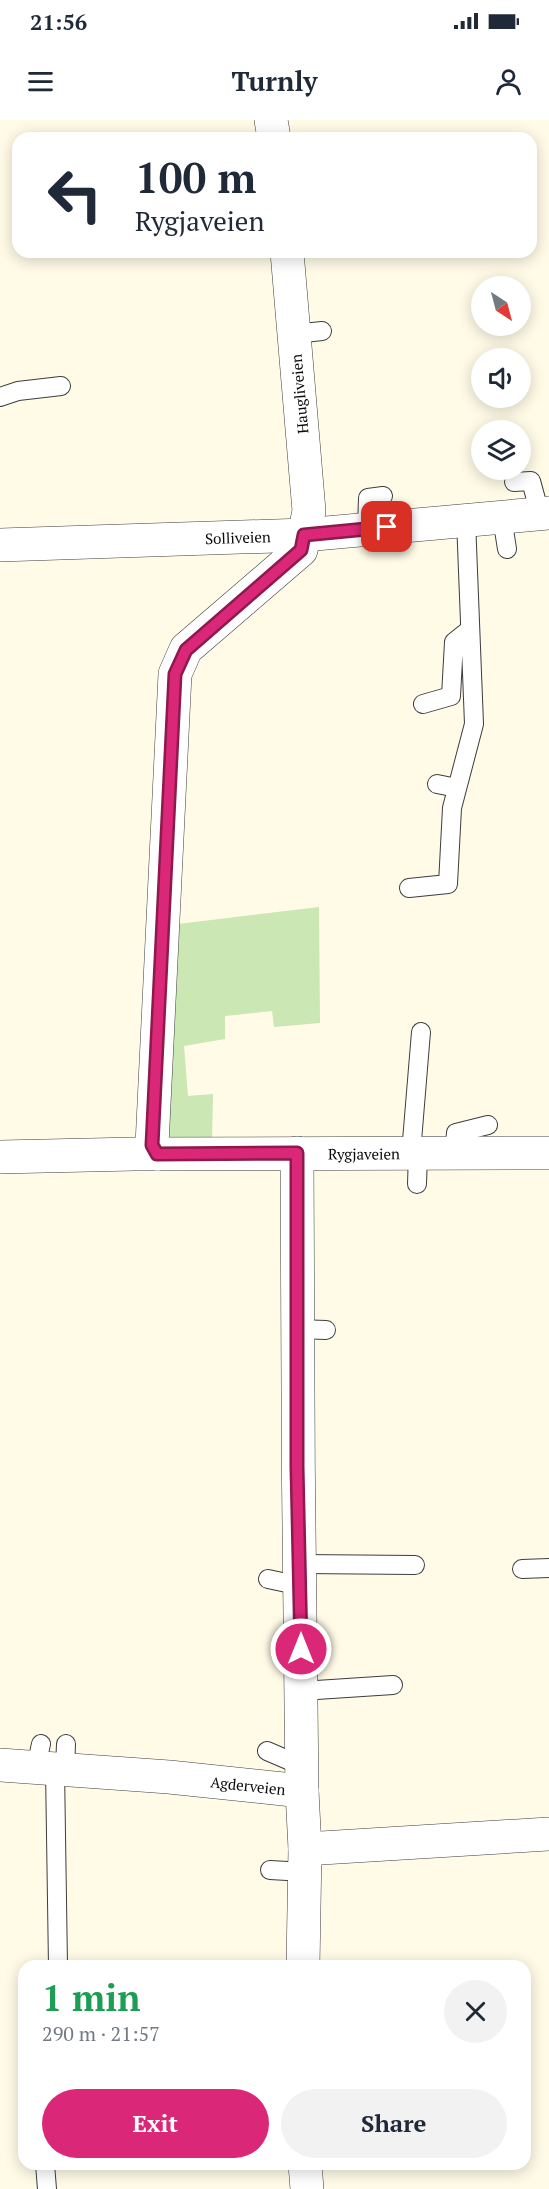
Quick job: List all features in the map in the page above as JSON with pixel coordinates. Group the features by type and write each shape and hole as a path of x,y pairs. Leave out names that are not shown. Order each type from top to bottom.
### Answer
{"street":[{"name":"Haugliveien","path":"289,258 308,333 309,511 304,535"},
{"name":"Solliveien","path":"0,544 304,535 544,513"},
{"path":"157,1154 152,1145 175,674 186,650 301,550 304,535"},
{"path":"297,1153 312,1330 301,1575 302,1778"},
{"name":"Rygjaveien","path":"0,1157 297,1153 415,1163 454,1153 549,1153"},
{"name":"Agderveien","path":"0,1764 53,1759 302,1778 305,1861 303,1960"},
{"path":"305,1861 549,1834"},
{"path":"305,2170 307,2189"}],"lane":[{"path":"0,397 18,391 61,386"},
{"path":"514,482 531,481 544,513"},
{"path":"367,529 368,498 384,496"},
{"path":"502,517 507,549"},
{"path":"409,888 446,890 452,808 474,724 466,520"},
{"path":"423,704 451,696 454,642 469,630"},
{"path":"437,784 457,788"},
{"path":"415,1163 421,1032"},
{"path":"454,1153 456,1133 488,1125"},
{"path":"268,1579 415,1565"},
{"path":"522,1569 549,1568"},
{"path":"301,1691 393,1685"},
{"path":"267,1751 302,1778"},
{"path":"53,1759 65,1894 59,1960"},
{"path":"270,1870 305,1861"},
{"path":"45,2170 47,2189"}],"green space":[{"path":"319,907 320,1023 274,1027 272,1011 225,1016 225,1039 184,1046 188,1096 213,1094 212,1141 168,1140 178,924"}],"route":[{"path":"301,1649 301,1564 297,1467 297,1153 157,1154 152,1145 175,674 186,650 215,621 301,550 304,535 387,527"}]}
